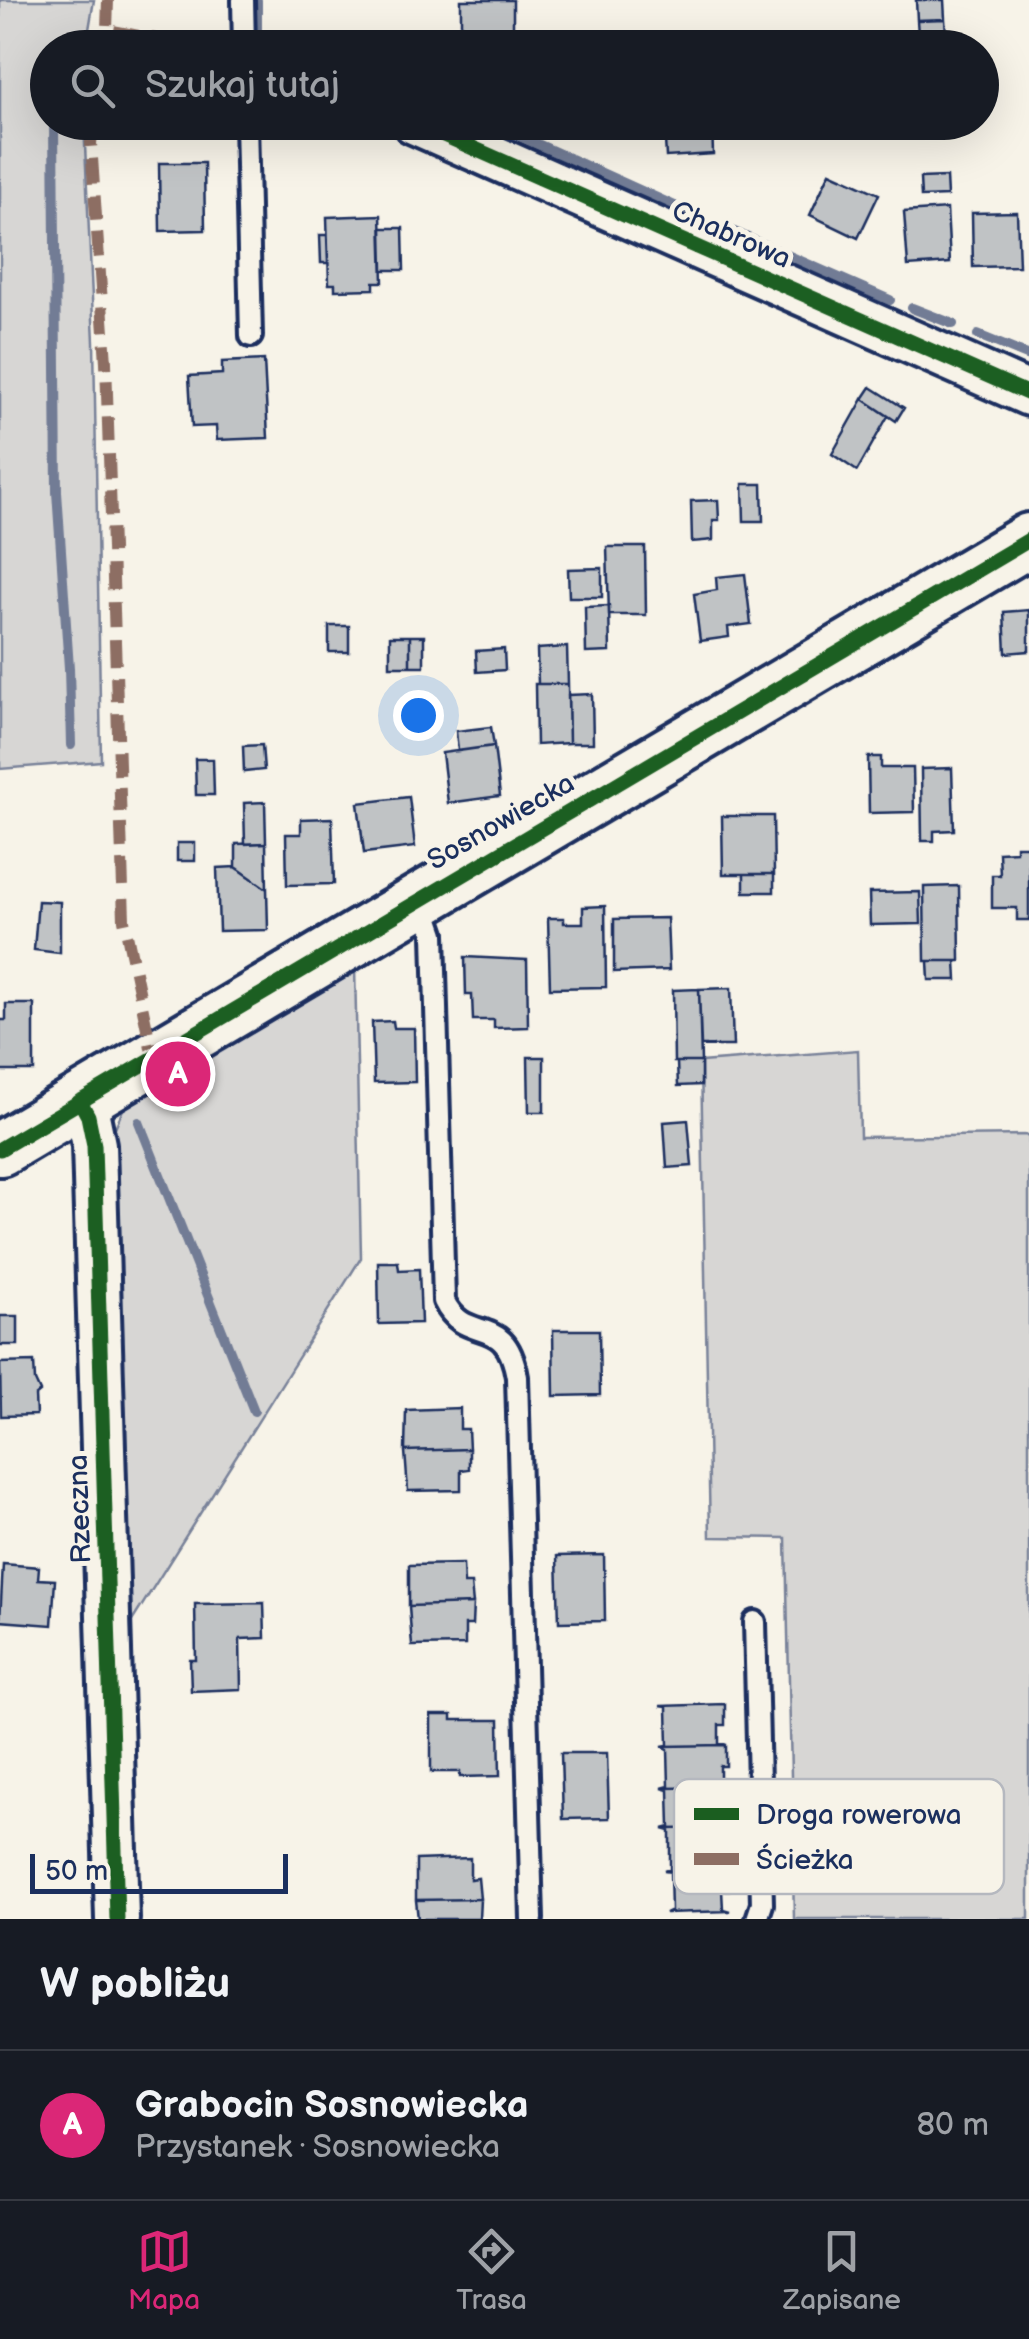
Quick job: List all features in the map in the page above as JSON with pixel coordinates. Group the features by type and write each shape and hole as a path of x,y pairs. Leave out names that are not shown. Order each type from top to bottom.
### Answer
{"street":[{"name":"Chabrowa","path":"455,140 1029,394"},
{"name":"Sosnowiecka","path":"0,1149 1029,540"},
{"name":"Rzeczna","path":"80,1101 88,1116 94,1145 117,1919"}],"lane":[{"path":"243,0 244,30"},
{"path":"246,140 251,336"},
{"path":"422,898 434,934 444,1302 461,1322 504,1340 514,1355 517,1377 532,1919"},
{"path":"755,1622 759,1779"},
{"path":"757,1919 762,1894"}],"shaded area":[{"path":"0,0 94,0 89,30 30,30 30,140 85,140 94,342 101,761 0,769"},
{"path":"355,966 361,1258 119,1642 113,1132 125,1105"},
{"path":"858,1050 860,1137 1029,1135 1029,1919 794,1919 793,1894 1004,1894 1004,1779 791,1779 786,1538 710,1537 701,1062"}],"building":[{"path":"461,0 513,0 513,30 461,30"},
{"path":"916,0 944,0 945,19 917,20"},
{"path":"945,19 946,30 918,30 917,20"},
{"path":"665,140 713,140 713,154 666,157"},
{"path":"159,163 204,163 205,230 160,231"},
{"path":"830,172 879,194 858,238 810,215"},
{"path":"946,177 947,196 921,197 920,178"},
{"path":"947,209 950,263 908,266 904,212"},
{"path":"1017,212 1019,266 973,267 972,213"},
{"path":"381,215 383,282 374,282 374,289 335,290 335,284 329,284 327,217"},
{"path":"382,228 403,228 404,270 383,270"},
{"path":"320,235 327,235 328,263 321,263"},
{"path":"264,360 268,438 217,440 216,426 192,427 189,376 222,374 222,362"},
{"path":"871,387 904,408 896,421 863,399"},
{"path":"863,399 888,416 857,471 832,454"},
{"path":"743,484 762,484 763,521 744,521"},
{"path":"718,500 719,520 713,520 713,540 692,542 691,501"},
{"path":"607,547 645,547 646,615 609,615"},
{"path":"602,568 602,597 569,597 568,569"},
{"path":"745,574 751,624 728,627 729,637 700,641 694,594 717,590 716,577"},
{"path":"609,606 610,652 586,653 585,607"},
{"path":"1029,610 1029,651 1006,653 1004,612"},
{"path":"329,626 349,626 349,652 329,652"},
{"path":"390,636 410,636 410,666 390,666"},
{"path":"410,636 424,636 424,666 410,666"},
{"path":"567,647 568,684 538,684 537,649"},
{"path":"504,649 505,670 477,672 476,651"},
{"path":"535,684 568,684 569,743 536,745"},
{"path":"592,694 593,743 569,743 568,695"},
{"path":"491,727 494,746 458,751 456,731"},
{"path":"262,745 264,770 244,772 243,746"},
{"path":"494,746 500,796 448,803 442,753"},
{"path":"868,757 881,757 881,768 913,768 914,812 869,813"},
{"path":"195,759 213,759 214,795 196,795"},
{"path":"952,768 954,830 934,831 934,841 922,841 921,769"},
{"path":"409,797 415,847 364,853 358,803"},
{"path":"265,802 266,843 245,844 244,803"},
{"path":"722,816 773,816 774,874 723,874"},
{"path":"332,818 334,884 287,885 286,834 301,834 301,819"},
{"path":"177,843 195,843 195,861 177,861"},
{"path":"266,843 267,889 236,867 236,844"},
{"path":"1016,846 1029,846 1029,920 1017,920 1017,908 992,908 992,875 1000,875 999,852 1016,851"},
{"path":"236,867 267,889 268,930 219,931 217,868"},
{"path":"744,874 774,874 774,892 744,892"},
{"path":"959,886 960,961 925,961 924,887"},
{"path":"920,892 921,924 870,925 869,893"},
{"path":"38,901 60,902 60,953 34,950"},
{"path":"605,906 606,987 550,988 548,918 583,923 583,907"},
{"path":"667,918 669,970 614,972 614,919"},
{"path":"465,957 527,960 528,1027 494,1028 494,1020 473,1020 472,995 466,995"},
{"path":"928,961 956,961 957,980 929,980"},
{"path":"731,988 733,1046 701,1046 699,989"},
{"path":"699,989 701,1062 674,1062 673,990"},
{"path":"6,1004 34,1004 34,1071 0,1071 0,1020 6,1020"},
{"path":"393,1021 394,1028 414,1028 415,1082 374,1083 372,1022"},
{"path":"528,1057 544,1057 544,1112 529,1112"},
{"path":"677,1062 701,1062 701,1085 678,1086"},
{"path":"688,1120 692,1166 667,1168 664,1122"},
{"path":"378,1262 398,1262 399,1270 419,1269 421,1323 379,1324"},
{"path":"0,1316 18,1316 18,1345 0,1345"},
{"path":"553,1330 599,1330 600,1395 554,1396"},
{"path":"34,1362 40,1392 35,1396 36,1415 1,1416 0,1363"},
{"path":"460,1408 460,1429 468,1429 469,1449 405,1451 406,1410"},
{"path":"469,1449 469,1469 461,1470 461,1490 408,1491 405,1451"},
{"path":"604,1555 605,1621 559,1622 557,1556"},
{"path":"3,1564 39,1567 38,1579 55,1580 52,1625 0,1621"},
{"path":"463,1564 464,1584 471,1584 473,1604 409,1606 409,1565"},
{"path":"264,1603 265,1638 240,1639 241,1689 191,1691 190,1660 196,1660 195,1604"},
{"path":"473,1604 472,1625 465,1625 465,1645 412,1646 409,1606"},
{"path":"725,1704 725,1725 719,1725 719,1743 726,1745 662,1746 668,1745 667,1707 660,1706"},
{"path":"431,1715 452,1715 452,1720 499,1720 500,1776 460,1777 460,1772 431,1772"},
{"path":"726,1745 726,1766 720,1766 720,1779 674,1779 674,1788 662,1788 669,1786 668,1749 662,1746"},
{"path":"561,1753 607,1753 609,1818 563,1819"},
{"path":"662,1788 674,1788 674,1829 663,1829 670,1827 669,1790"},
{"path":"663,1829 674,1829 674,1871 664,1871 670,1869 670,1831"},
{"path":"470,1858 470,1879 478,1878 480,1899 416,1900 416,1860"},
{"path":"664,1871 674,1871 674,1894 722,1894 723,1909 730,1911 665,1913 671,1910 670,1872"},
{"path":"480,1899 479,1919 418,1919 416,1900"}],"waterway":[{"path":"257,0 257,30"},
{"path":"54,140 57,492 71,745"},
{"path":"529,140 697,216"},
{"path":"723,227 890,300"},
{"path":"912,308 953,324"},
{"path":"978,335 1029,356"},
{"path":"139,1122 254,1411"}],"marked path":[{"path":"107,30 108,0"},
{"path":"91,140 106,362 124,920 153,1057"}],"cycle path":[{"path":"455,140 1029,394"},
{"path":"0,1149 1029,540"},
{"path":"80,1101 88,1116 94,1145 117,1919"}],"place":[{"name":"Grabocin Sosnowiecka","path":"178,1074"}]}
